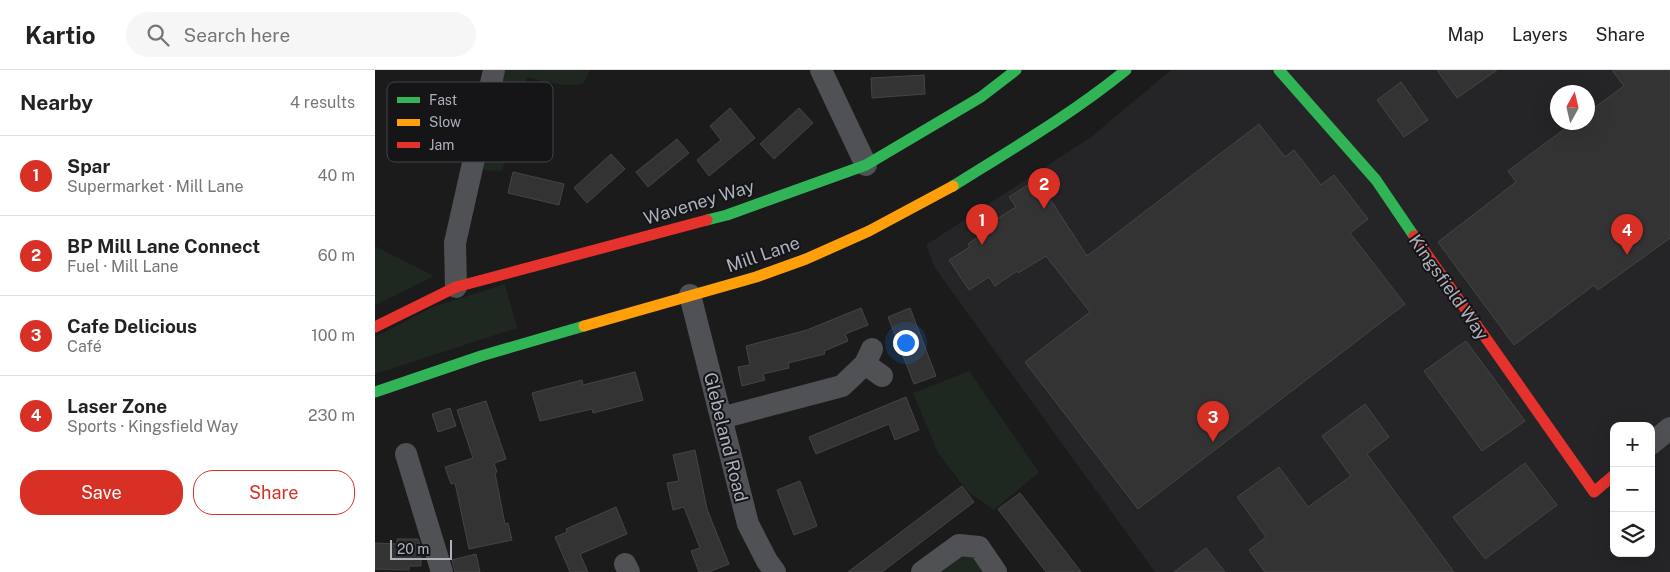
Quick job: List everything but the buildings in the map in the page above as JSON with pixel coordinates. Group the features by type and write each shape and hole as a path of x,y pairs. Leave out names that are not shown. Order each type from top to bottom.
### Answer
{"street":[{"path":"821,70 866,165"},
{"name":"Waveney Way","path":"375,327 457,288 727,215 866,165 981,97 1016,70"},
{"name":"Mill Lane","path":"375,392 481,356 756,277 806,259 907,212 988,165 1095,95 1126,70"},
{"name":"Kingsfield Way","path":"1279,70 1376,180 1465,310 1594,492 1610,478"},
{"path":"457,288 455,243 473,162"},
{"name":"Glebeland Road","path":"690,295 748,524 767,561 775,572"},
{"path":"721,418 842,386 873,363"},
{"path":"1655,441 1670,428"},
{"path":"405,454 442,572"},
{"path":"922,572 959,545 979,547 996,572"}],"shaded area":[{"path":"505,70 590,70 584,83 577,85 555,84 527,77 526,82 502,82"},
{"path":"1171,70 1670,70 1670,572 1155,572 935,268 926,245 1091,137"},
{"path":"482,162 504,162 502,171 480,170"},
{"path":"375,246 434,276 375,305"},
{"path":"505,284 517,328 375,374 375,337 433,307"},
{"path":"969,371 1039,472 994,510 967,491 938,453 913,393"},
{"path":"963,553 975,556 987,572 938,572"}],"traffic: fast":[{"path":"707,220 727,215 866,165 981,97 1016,70"},
{"path":"953,186 1063,116 1126,70"},
{"path":"1279,70 1376,180 1414,236"},
{"path":"375,392 481,356 584,326"}],"traffic: slow":[{"path":"584,326 756,277 806,259 869,231 953,186"}],"traffic: jam":[{"path":"375,327 456,287 707,220"},
{"path":"1414,236 1594,492 1610,478"}],"place":[{"name":"BP Mill Lane Connect","path":"1044,209"},
{"name":"Spar","path":"982,245"},
{"name":"Laser Zone","path":"1627,255"},
{"name":"Cafe Delicious","path":"1213,442"}]}
